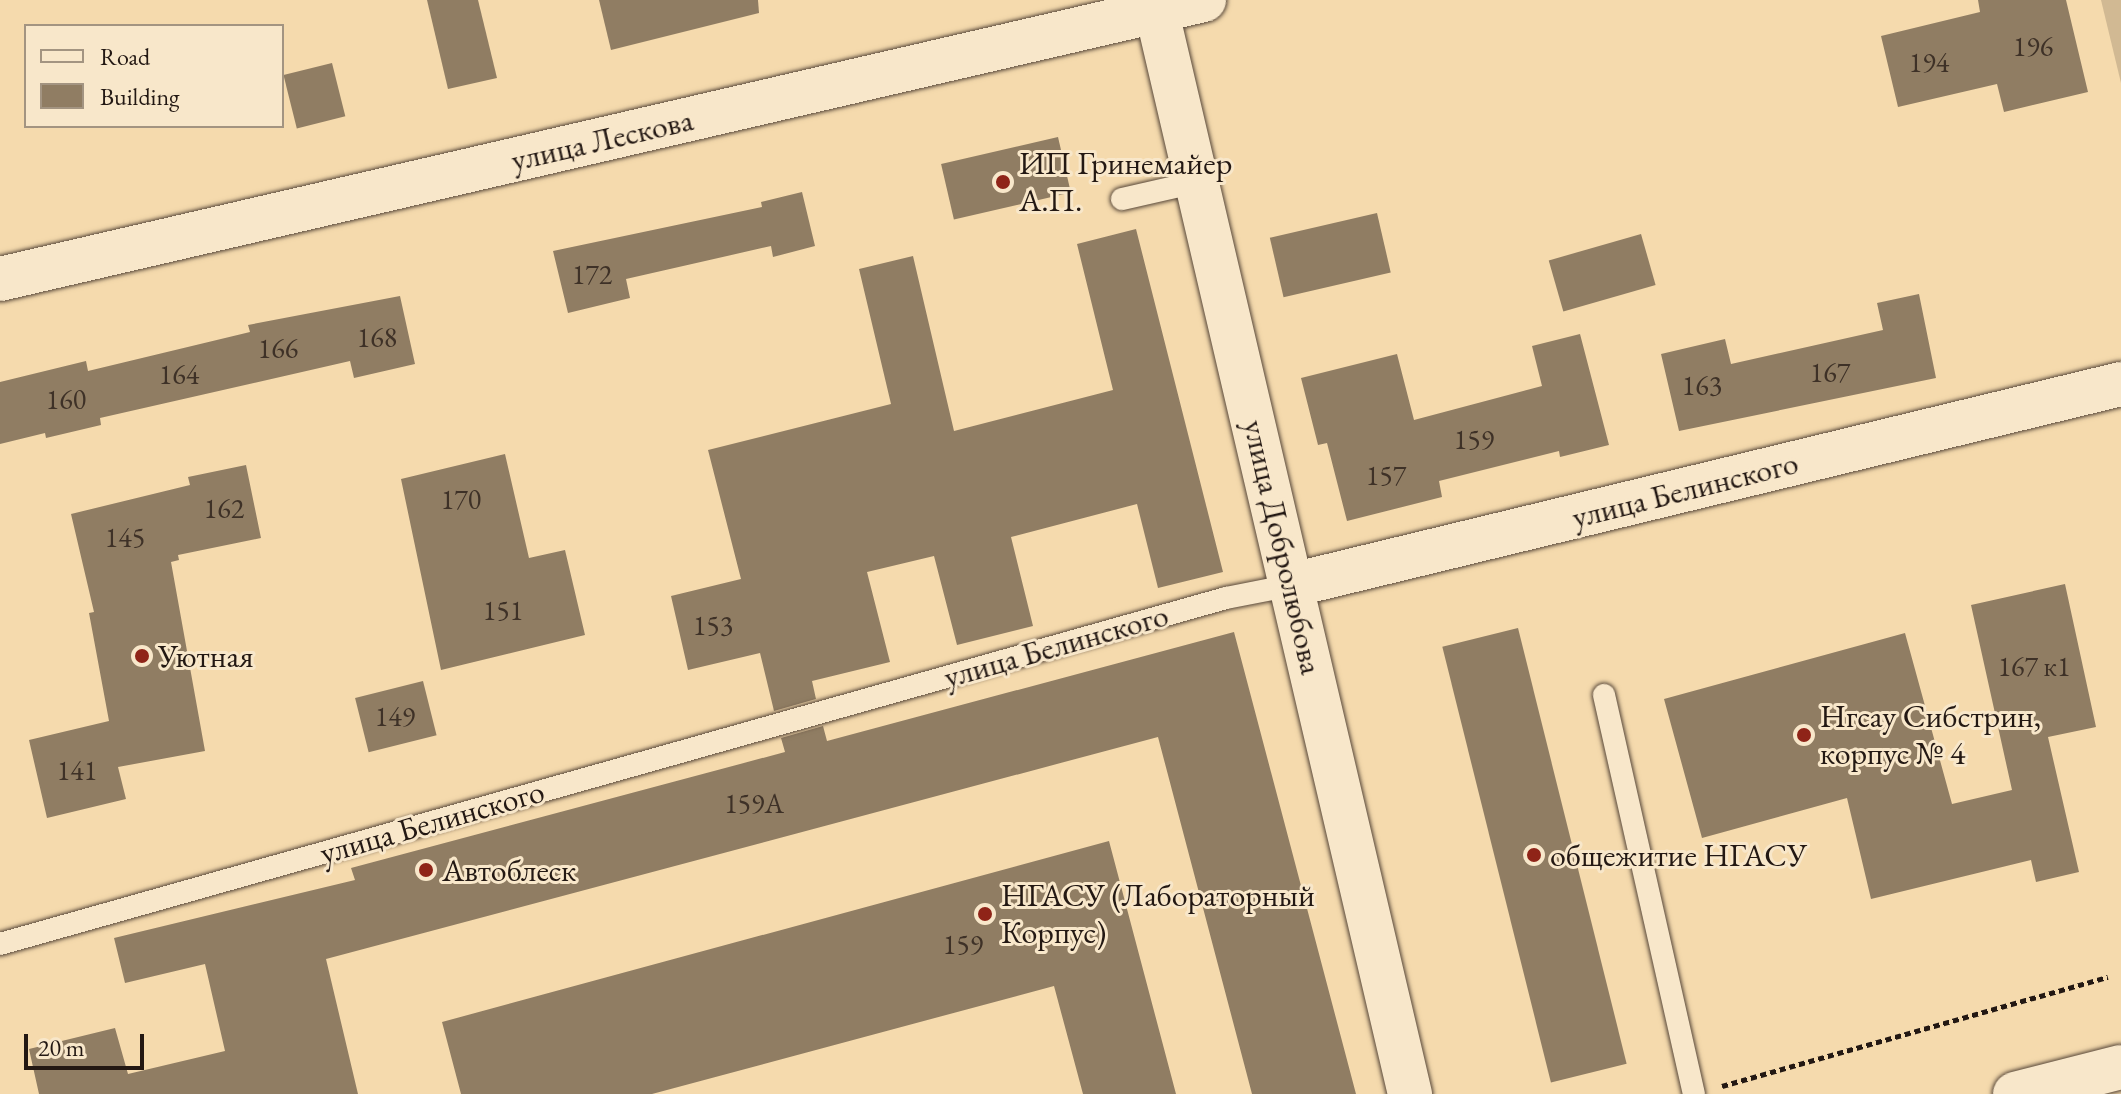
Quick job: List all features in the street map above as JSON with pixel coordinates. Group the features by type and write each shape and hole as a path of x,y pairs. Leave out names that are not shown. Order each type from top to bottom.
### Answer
{"street":[{"name":"улица Лескова","path":"0,279 1156,6 1204,0"},
{"name":"улица Добролюбова","path":"1156,6 1410,1094"},
{"name":"улица Белинского","path":"1292,585 2121,384"},
{"path":"2015,1094 2121,1067"}],"lane":[{"path":"1122,199 1197,182"},
{"name":"улица Белинского","path":"0,944 1211,602 1292,585"},
{"path":"1604,695 1694,1094"}],"path":[{"path":"1694,1094 2108,977"}],"shaded area":[{"path":"2101,0 2121,0 2121,83"}],"building":[{"path":"427,0 478,0 497,78 448,89"},
{"path":"599,0 758,0 759,13 611,50"},
{"path":"1978,0 2066,0 2088,92 2004,112 1997,84 1898,107 1881,36 1980,12"},
{"path":"332,63 345,116 297,128 284,75"},
{"path":"1058,137 1071,193 954,220 941,164"},
{"path":"802,192 815,246 773,257 771,246 626,279 630,298 568,313 553,251 762,207 761,202"},
{"path":"1377,213 1391,272 1284,297 1270,238"},
{"path":"1136,229 1223,572 1158,588 1137,504 1011,537 1033,626 957,645 934,556 867,572 890,662 812,681 816,699 774,711 760,653 688,670 671,596 741,579 708,450 891,404 859,269 913,256 954,431 1113,390 1077,244"},
{"path":"1641,234 1656,285 1563,311 1549,260"},
{"path":"1919,294 1936,378 1679,431 1661,354 1725,339 1731,364 1883,330 1877,303"},
{"path":"400,296 415,364 354,378 350,361 100,418 101,425 46,438 45,433 0,444 0,382 86,361 88,371 250,332 248,325"},
{"path":"1580,334 1609,445 1560,457 1559,451 1439,481 1442,497 1347,521 1327,443 1318,445 1301,378 1397,354 1414,420 1542,386 1532,346"},
{"path":"505,454 529,558 565,550 585,635 441,670 401,479"},
{"path":"246,465 261,538 178,555 179,560 171,562 205,751 118,767 126,799 47,818 29,740 109,721 89,613 94,612 71,514 190,485 188,477"},
{"path":"2065,584 2096,727 2048,737 2079,872 2036,882 2031,860 1871,899 1847,798 1702,838 1664,699 1905,633 1952,804 2012,790 1971,605"},
{"name":"общежитие НГАСУ","path":"1518,628 1627,1064 1551,1083 1442,647"},
{"path":"1234,632 1356,1094 1252,1094 1158,737 326,959 358,1094 39,1094 29,1049 115,1028 128,1074 225,1051 205,964 125,983 114,938 355,880 351,868 785,752 781,738 823,726 827,741"},
{"path":"423,681 437,735 369,752 355,698"},
{"name":"НГАСУ (Лабораторный Корпус)","path":"1109,841 1176,1094 1083,1094 1054,986 652,1094 461,1094 442,1022"}],"place":[{"name":"ИП Гринемайер А.П.","path":"1003,182"},
{"name":"Уютная","path":"142,656"},
{"name":"Нгсау Сибстрин, корпус № 4","path":"1804,735"},
{"name":"общежитие НГАСУ","path":"1534,855"},
{"name":"Автоблеск","path":"426,870"},
{"name":"НГАСУ (Лабораторный Корпус)","path":"985,914"}]}
